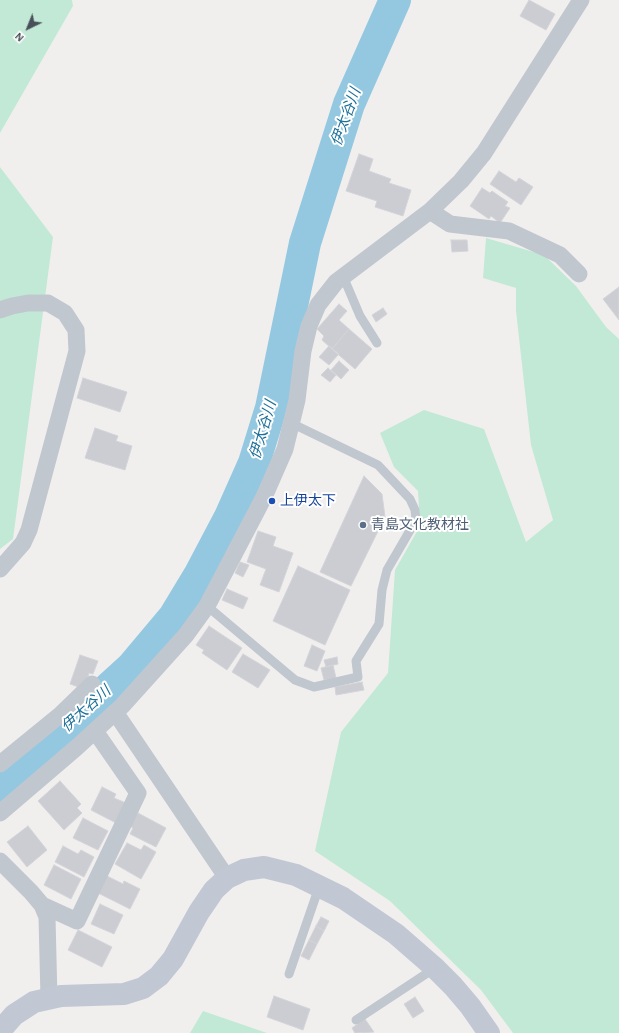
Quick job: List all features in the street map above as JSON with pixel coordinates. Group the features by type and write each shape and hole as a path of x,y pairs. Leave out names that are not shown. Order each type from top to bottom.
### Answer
{"street":[{"path":"0,813 76,748 115,712 176,646 207,606 264,496 285,449 297,400 303,351 309,326 318,305 336,282 430,210 461,181 484,153 582,0"},
{"path":"430,210 450,224 509,231 560,255 579,274"},
{"path":"0,310 28,302 48,303 65,313 76,330 77,351 30,530 23,543 0,569"},
{"path":"0,764 60,715 92,684"},
{"path":"115,712 228,878"},
{"path":"42,905 77,921 138,793 95,731"},
{"path":"0,861 42,905 47,917 50,999"},
{"path":"0,1031 14,1015 34,1002 61,996 124,994 142,988 159,976 173,959 199,912 214,890 228,878 244,870 264,867 296,875 343,898 396,934 436,968 453,986 470,1006 489,1033"}],"lane":[{"path":"343,276 360,316 377,343"},
{"path":"207,606 296,680 314,687 358,677 356,661 379,624 382,590 387,570 416,520 415,510 410,499 378,465 292,423"},
{"path":"289,974 319,887"},
{"path":"356,1020 436,968"}],"green space":[{"path":"0,0 72,0 73,6 0,133"},
{"path":"0,167 53,237 13,539 0,549"},
{"path":"486,238 544,255 576,286 606,327 619,339 619,1033 513,1033 481,990 390,901 315,851 341,732 388,673 395,570 420,526 418,491 394,467 380,433 424,410 484,429 526,542 553,520 531,445 516,311 516,288 483,278"},
{"path":"203,1011 267,1033 190,1033"}],"building":[{"path":"529,0 555,14 546,30 520,16"},
{"path":"359,154 373,159 369,171 391,179 389,183 411,190 403,216 375,207 377,201 346,191"},
{"path":"499,171 516,182 519,178 533,187 521,205 490,184"},
{"path":"482,188 490,193 492,191 508,202 505,206 510,208 500,223 491,216 489,219 470,206"},
{"path":"451,240 467,240 468,251 452,252"},
{"path":"619,287 619,320 603,299"},
{"path":"339,304 347,311 339,320 349,329 332,349 322,340 324,336 317,329"},
{"path":"383,308 387,314 376,322 372,315"},
{"path":"349,329 372,349 355,369 332,349"},
{"path":"329,346 339,354 329,365 319,357"},
{"path":"339,361 349,370 341,379 331,370"},
{"path":"328,368 336,375 330,382 321,375"},
{"path":"83,378 127,392 120,412 77,398"},
{"path":"95,428 118,436 116,441 132,446 125,470 85,458"},
{"path":"364,476 382,494 385,517 351,586 320,572"},
{"path":"258,531 276,537 273,546 293,553 279,592 260,585 266,569 247,562"},
{"path":"240,562 249,565 243,577 235,573"},
{"path":"298,566 350,590 325,645 273,621"},
{"path":"227,589 248,598 243,609 222,600"},
{"path":"209,626 242,648 227,670 202,653 204,650 196,645"},
{"path":"312,645 325,651 317,671 304,666"},
{"path":"243,654 270,670 258,688 232,672"},
{"path":"80,655 98,661 93,674 89,673 84,689 70,684"},
{"path":"337,657 338,664 326,667 324,660"},
{"path":"333,665 336,678 324,680 321,668"},
{"path":"362,682 364,690 336,695 335,687"},
{"path":"60,781 81,804 77,808 82,813 64,830 38,801"},
{"path":"102,787 116,794 114,798 126,803 116,823 91,810"},
{"path":"138,813 166,828 156,847 130,834 133,828 128,825"},
{"path":"83,818 108,831 98,850 73,838"},
{"path":"28,826 47,850 27,867 7,842"},
{"path":"127,843 141,850 144,845 156,852 141,879 115,864"},
{"path":"63,846 78,854 81,850 94,857 84,877 55,862"},
{"path":"54,865 81,879 71,899 44,885"},
{"path":"107,876 123,884 124,881 140,889 130,909 98,893"},
{"path":"100,904 123,915 114,934 91,924"},
{"path":"321,917 329,921 324,931 316,926"},
{"path":"316,926 324,931 317,944 309,940"},
{"path":"78,930 112,947 102,967 68,950"},
{"path":"309,940 317,944 309,960 301,956"},
{"path":"274,996 310,1009 303,1030 267,1017"},
{"path":"415,997 424,1011 413,1018 404,1004"},
{"path":"365,1019 374,1032 355,1033 352,1028"}],"waterway":[{"name":"伊太谷川","path":"0,787 132,667 174,617 200,574 230,517 254,463 271,408 305,243 349,104 395,0"}],"place":[{"name":"上伊太下","path":"272,501"},
{"name":"青島文化教材社","path":"363,525"}]}
